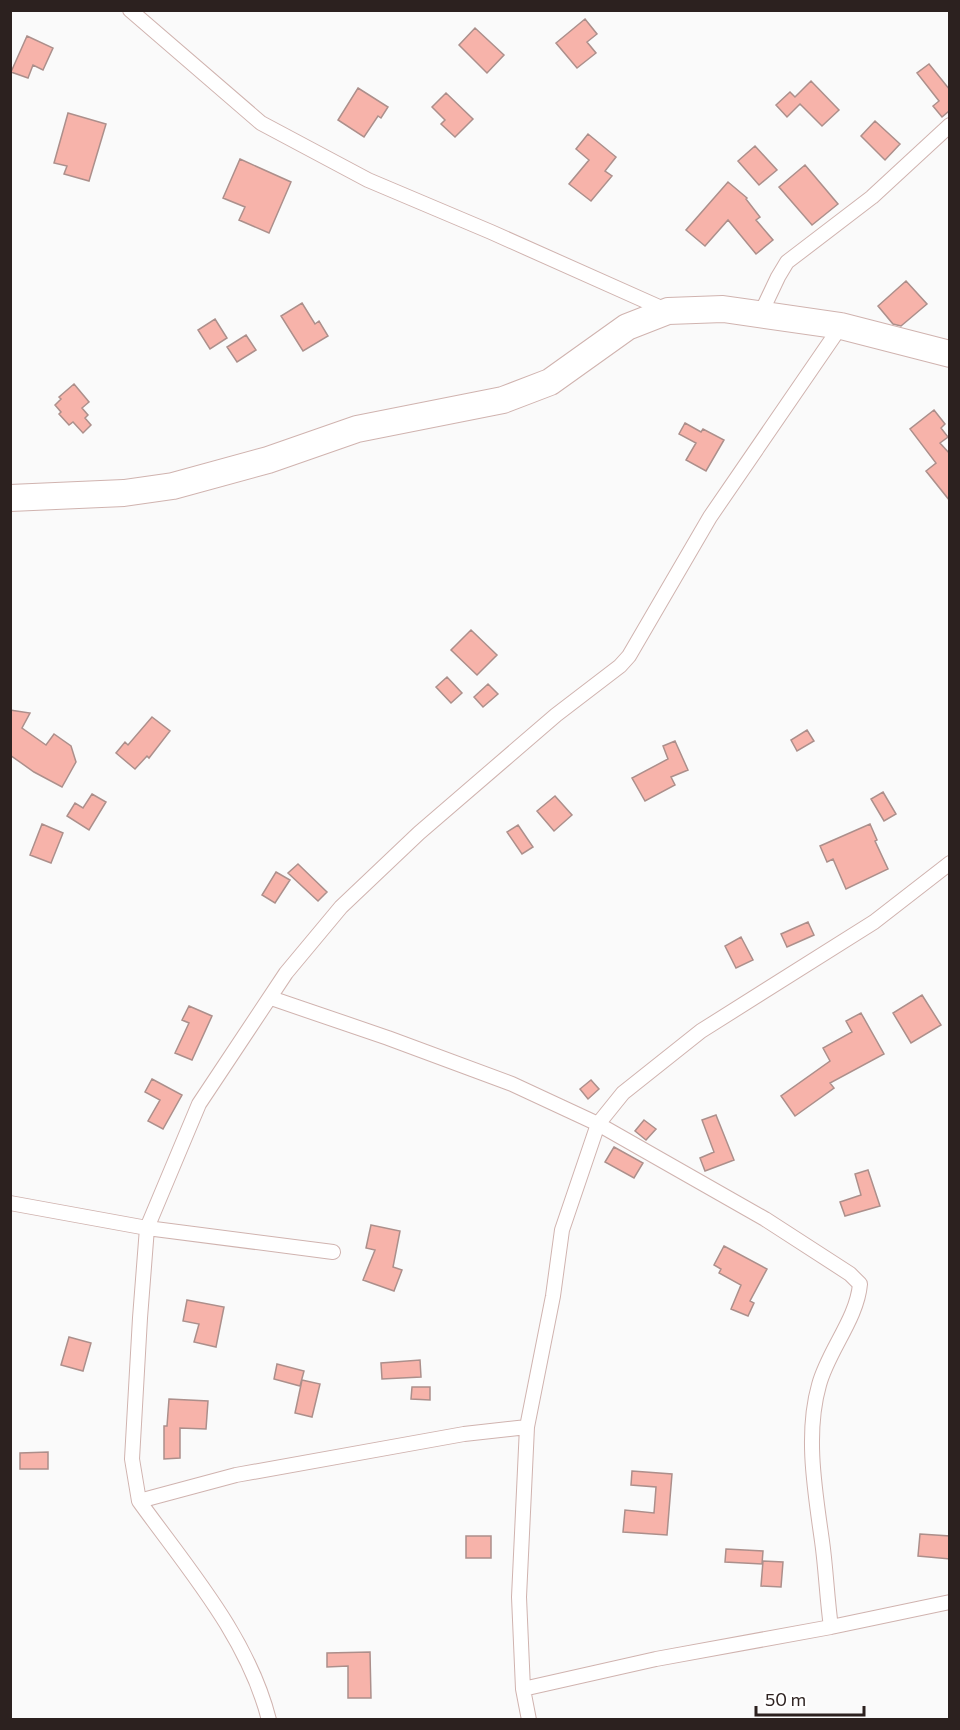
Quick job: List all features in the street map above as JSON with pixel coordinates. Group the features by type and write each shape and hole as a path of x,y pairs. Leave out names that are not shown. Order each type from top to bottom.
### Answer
{"highway":[{"path":"10,498 124,493 173,486 268,460 357,429 503,400 550,382 627,327 668,311 723,309 841,326 950,354"}],"street":[{"path":"130,10 261,123 368,180 668,311"},
{"path":"760,315 777,277 787,262 872,196 950,125"},
{"path":"269,1719 263,1696 234,1637 205,1592 139,1501 132,1459 147,1228 199,1104 286,973 341,908 419,833 556,716 620,666 629,656 710,517 841,326"},
{"path":"529,1719 523,1689 519,1597 527,1426 553,1296 562,1230 597,1124 623,1093 701,1031 874,922 950,863"},
{"path":"271,998 512,1084 597,1124 765,1219 850,1274 860,1284 859,1300 832,1349 818,1386 813,1426 819,1521 831,1627"},
{"path":"10,1203 147,1228 333,1252"},
{"path":"139,1501 247,1473 464,1434 527,1426"},
{"path":"523,1689 656,1659 831,1627 950,1602"}],"building":[{"path":"585,19 597,34 587,42 596,53 577,68 556,43"},
{"path":"475,28 504,55 487,73 459,45"},
{"path":"27,36 53,48 43,70 33,65 28,78 11,72"},
{"path":"929,64 950,90 950,113 942,117 933,106 939,101 917,73"},
{"path":"811,81 839,110 822,126 800,104 787,117 776,105 790,92 795,97"},
{"path":"358,88 388,107 381,118 378,116 364,137 338,120"},
{"path":"446,93 473,119 455,137 441,124 445,120 432,107"},
{"path":"68,113 106,124 89,181 64,174 67,166 54,163"},
{"path":"875,121 900,144 885,160 861,136"},
{"path":"588,134 616,157 605,171 612,176 591,201 569,184 589,160 576,149"},
{"path":"755,146 777,170 759,185 738,161"},
{"path":"240,159 291,182 269,233 239,220 245,207 223,198"},
{"path":"805,165 838,204 812,225 779,187"},
{"path":"728,182 747,198 760,217 756,220 773,240 756,254 728,220 705,246 686,230"},
{"path":"906,281 927,304 901,326 893,324 878,306"},
{"path":"302,303 315,324 319,321 328,336 303,351 281,316"},
{"path":"215,319 227,338 210,349 198,330"},
{"path":"246,335 256,350 237,362 227,347"},
{"path":"74,384 89,402 82,408 88,415 85,418 91,425 83,433 73,422 69,425 59,414 61,412 55,405 61,399 59,397"},
{"path":"934,410 945,424 941,428 948,437 940,443 950,454 950,501 926,471 936,463 910,429"},
{"path":"685,423 701,432 703,429 724,440 706,471 686,460 696,443 679,434"},
{"path":"471,630 497,655 477,675 451,650"},
{"path":"447,677 462,693 451,703 436,687"},
{"path":"488,684 498,694 483,707 474,697"},
{"path":"10,710 30,713 22,728 46,745 54,734 71,746 76,762 62,787 34,772 10,755"},
{"path":"152,717 170,731 149,758 147,756 135,769 116,753 125,742 128,745"},
{"path":"807,730 814,741 797,751 791,740"},
{"path":"675,741 688,770 671,777 675,785 645,801 632,778 668,759 663,746"},
{"path":"883,792 896,814 884,821 871,799"},
{"path":"92,794 106,802 89,830 67,816 75,803 83,808"},
{"path":"555,796 572,815 554,831 537,811"},
{"path":"42,824 63,833 51,863 30,855"},
{"path":"870,824 888,869 846,889 833,859 827,862 820,846"},
{"path":"518,825 533,847 522,854 507,832"},
{"path":"298,864 327,892 318,901 288,873"},
{"path":"276,872 290,880 275,903 262,895"},
{"path":"808,922 814,935 787,947 781,934"},
{"path":"741,937 753,960 736,968 725,946"},
{"path":"922,995 941,1025 911,1043 893,1013"},
{"path":"189,1006 212,1016 192,1060 175,1053 189,1023 182,1020"},
{"path":"861,1013 884,1054 830,1083 834,1088 795,1116 781,1096 830,1061 823,1048 852,1032 846,1021"},
{"path":"152,1079 182,1095 163,1129 148,1121 160,1100 145,1092"},
{"path":"591,1080 599,1089 588,1099 580,1089"},
{"path":"716,1115 734,1160 705,1171 700,1158 714,1152 702,1120"},
{"path":"644,1120 656,1129 646,1140 635,1131"},
{"path":"614,1147 643,1163 634,1178 605,1162"},
{"path":"868,1170 880,1206 845,1216 840,1202 861,1195 855,1174"},
{"path":"371,1225 400,1231 393,1267 402,1270 394,1291 363,1280 375,1250 366,1248"},
{"path":"724,1246 767,1269 750,1301 754,1303 748,1316 731,1309 741,1285 719,1273 721,1269 714,1265"},
{"path":"187,1300 224,1307 216,1347 194,1342 199,1324 183,1321"},
{"path":"69,1337 91,1343 83,1371 61,1365"},
{"path":"420,1360 421,1377 382,1379 381,1363"},
{"path":"277,1364 304,1371 300,1386 274,1379"},
{"path":"302,1380 320,1384 312,1417 295,1413"},
{"path":"412,1387 430,1387 430,1400 411,1399"},
{"path":"169,1399 208,1401 206,1429 180,1428 180,1458 164,1459 164,1426 167,1426"},
{"path":"48,1452 48,1469 20,1469 20,1453"},
{"path":"632,1471 672,1474 667,1535 623,1532 625,1510 654,1513 656,1487 631,1485"},
{"path":"920,1534 950,1536 950,1559 918,1556"},
{"path":"466,1536 491,1536 491,1558 466,1558"},
{"path":"726,1549 763,1551 762,1564 725,1562"},
{"path":"763,1561 783,1562 781,1587 761,1586"},
{"path":"370,1652 371,1698 348,1698 348,1666 327,1667 327,1653"}]}
